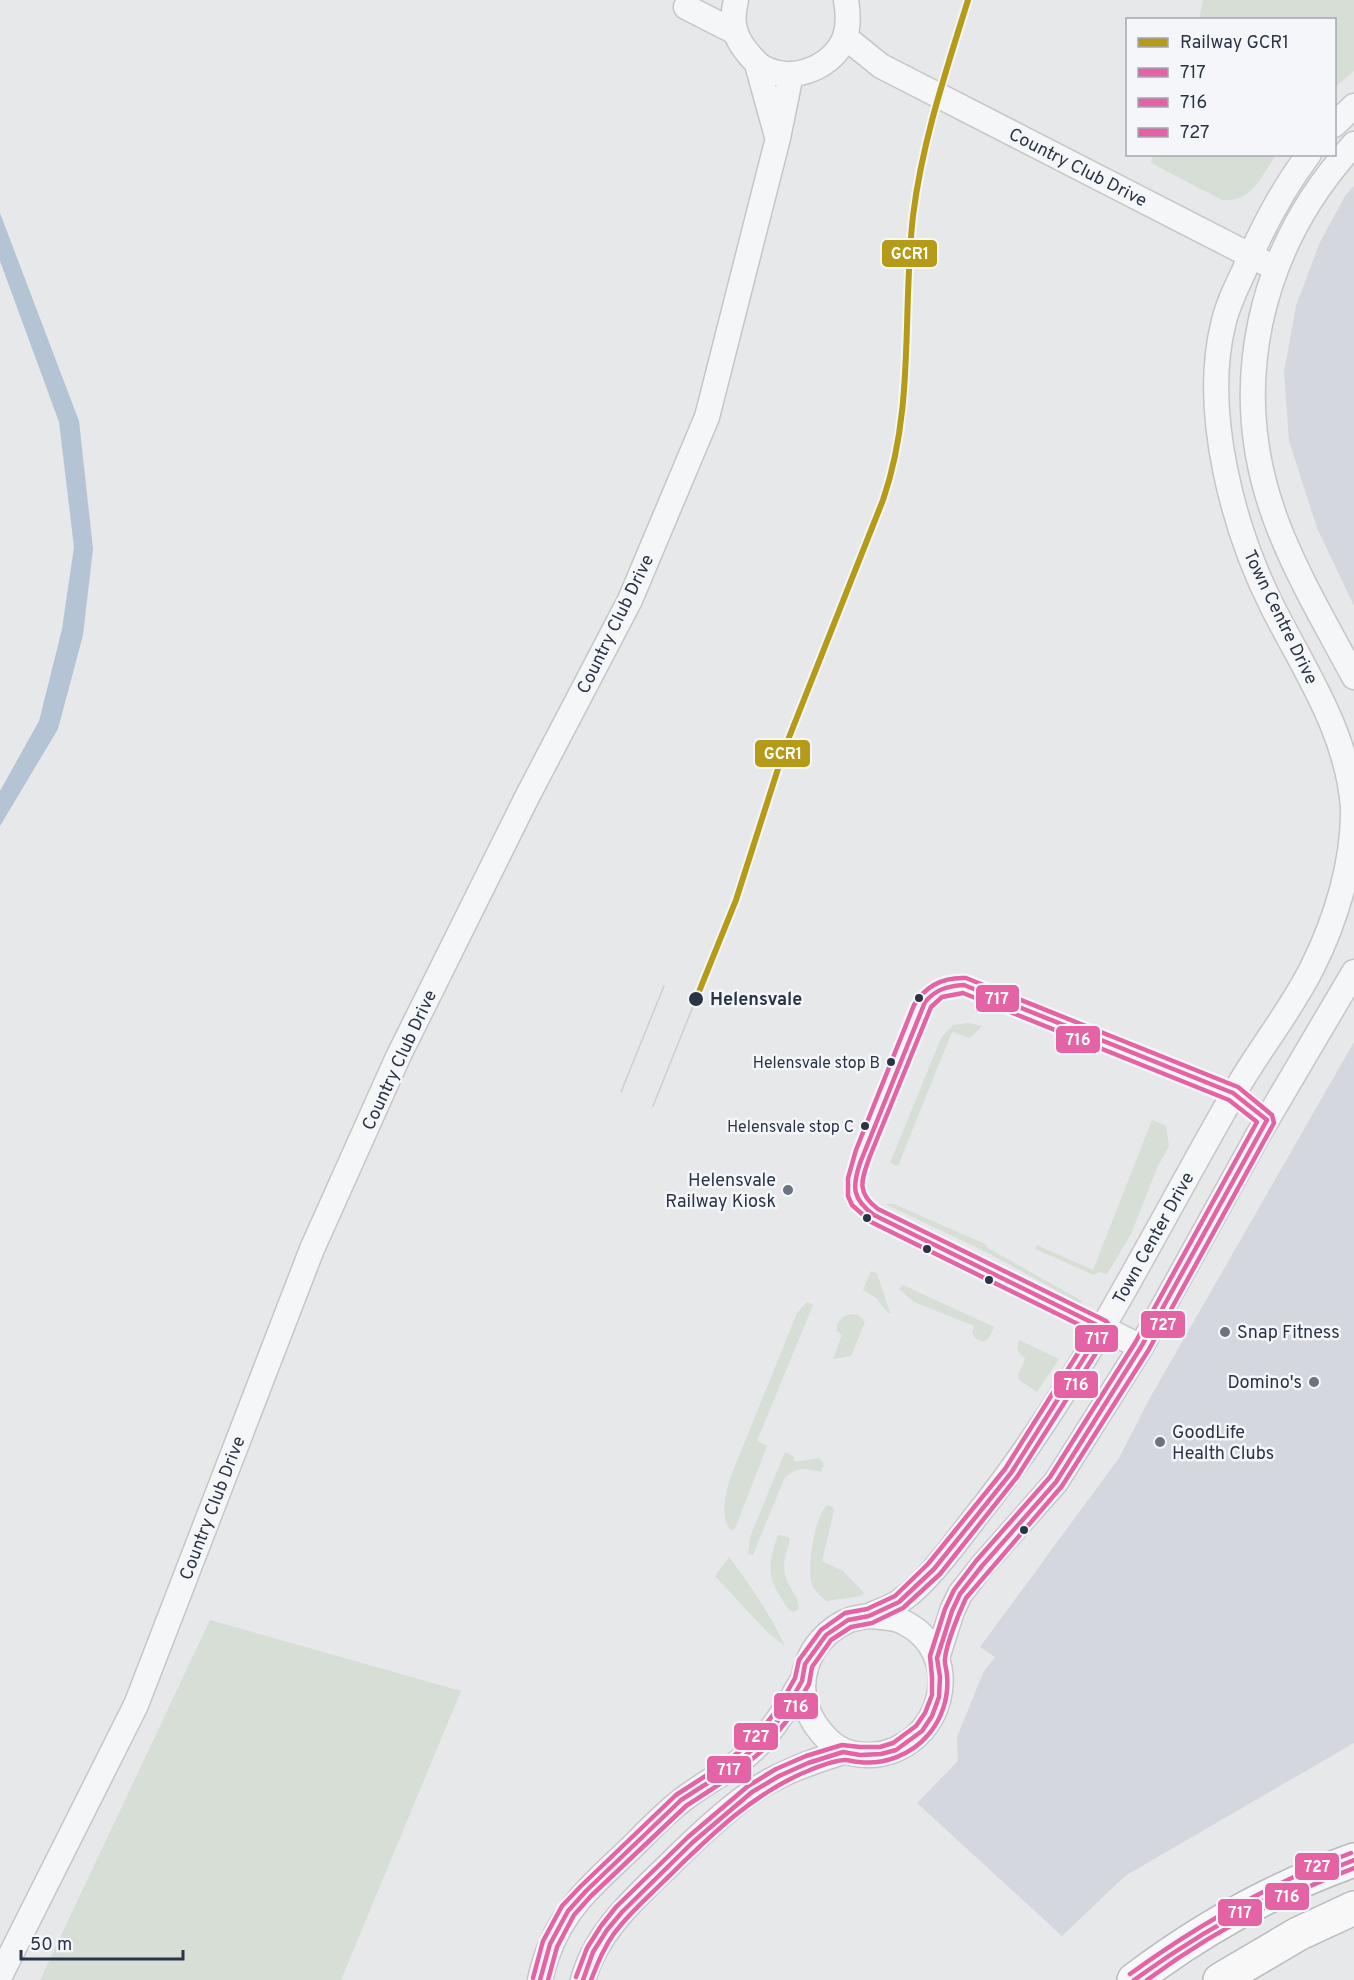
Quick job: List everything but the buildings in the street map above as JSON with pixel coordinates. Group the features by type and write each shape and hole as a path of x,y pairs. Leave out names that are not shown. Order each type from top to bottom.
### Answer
{"highway":[{"path":"1134,1980 1190,1941 1241,1912 1292,1886 1354,1860"},
{"path":"1220,1980 1299,1934 1354,1908"}],"street":[{"path":"735,32 686,7 735,1 732,15 737,41 757,64 770,71 791,74 816,69 836,53 845,37 848,21 846,0"},
{"name":"Country Club Drive","path":"845,37 881,66 1250,256 1276,267"},
{"name":"Country Club Drive","path":"827,60 881,66"},
{"path":"757,64 778,138"},
{"name":"Country Club Drive","path":"0,1976 136,1705 312,1249 398,1058 527,797 630,600 707,417 778,138 791,74"},
{"path":"1336,124 1354,106"},
{"name":"Town Centre Drive","path":"1354,144 1305,208 1276,267 1266,297 1253,374 1254,432 1263,476 1276,521 1291,556 1354,677"},
{"name":"Town Centre Drive","path":"1308,156 1289,183 1250,256 1230,303 1222,327 1216,382 1222,448 1248,553 1260,583 1334,726 1345,761 1353,809"},
{"name":"Town Center Drive","path":"869,1616 899,1602 934,1569 1011,1473 1103,1328 1233,1093 1311,970 1346,877 1352,842 1353,809"},
{"path":"937,1658 960,1594 1056,1482 1141,1347 1267,1120 1354,972"},
{"path":"1103,1328 1141,1347"},
{"path":"583,1980 593,1952 622,1912 721,1816 752,1792 808,1763 843,1752 860,1755 881,1754 908,1743 922,1731 932,1716 939,1697 940,1677 937,1658 926,1637 899,1620 869,1616 848,1620 825,1635 805,1664 802,1681 803,1695 812,1718 822,1735 843,1752"},
{"path":"540,1980 554,1935 574,1905 681,1800 728,1770 758,1745 783,1714 802,1681"}],"shaded area":[{"path":"1203,0 1354,0 1354,71 1336,86 1336,18 1199,18"},
{"path":"1153,156 1275,156 1255,186 1242,197 1233,200 1222,200 1151,163"},
{"path":"1354,186 1354,606 1317,528 1289,441 1284,372 1296,306 1320,242 1345,196"},
{"path":"968,1023 982,1026 970,1038 952,1032 898,1166 890,1163 941,1038 953,1025"},
{"path":"1354,1042 1354,1743 1125,1876 1062,1936 917,1803 958,1761 957,1737 983,1673 995,1657 980,1647 1119,1458 1151,1396"},
{"path":"1152,1120 1166,1126 1169,1146 1157,1168 1131,1234 1107,1274 1099,1272 1094,1275 1035,1249 1037,1245 1093,1270"},
{"path":"885,1204 894,1204 985,1244 988,1248 1082,1301 1081,1304 988,1253"},
{"path":"871,1271 877,1273 890,1313 876,1298 863,1290"},
{"path":"903,1285 994,1327 989,1338 983,1342 975,1338 972,1332 974,1326 914,1302 899,1289"},
{"path":"807,1302 813,1305 757,1441 767,1446 735,1529 731,1530 727,1525 724,1511 731,1476 797,1313"},
{"path":"858,1315 865,1322 851,1356 833,1359 842,1335 837,1331 837,1324 843,1317"},
{"path":"1019,1340 1059,1359 1037,1392 1019,1380 1018,1375 1025,1359 1017,1350"},
{"path":"785,1452 793,1456 794,1462 819,1458 824,1464 821,1472 801,1469 792,1472 784,1479 753,1555 748,1554 750,1537"},
{"path":"827,1505 833,1507 834,1511 822,1561 843,1571 864,1593 861,1596 826,1601 813,1587 810,1569 812,1544 819,1520"},
{"path":"778,1535 788,1537 790,1540 784,1570 799,1605 799,1609 793,1612 781,1598 771,1574 771,1560"},
{"path":"729,1557 759,1600 785,1646 766,1631 715,1576"},
{"path":"210,1620 461,1691 341,1980 40,1980"}],"water":[{"path":"0,213 79,421 93,549 83,635 58,729 0,826 0,791 39,721 62,629 74,547 59,422 0,261"}],"tram line":[{"path":"621,1092 664,986"},
{"path":"653,1106 696,999"}],"rail line":[{"name":"GCR1","path":"696,999 736,900 784,750 883,500 893,465 904,395 910,252 917,188 936,107 968,0"}],"transit line":[{"name":"727","path":"533,1978 543,1941 562,1906 676,1795 724,1764 753,1740 777,1710 795,1678 799,1660 821,1630 845,1613 867,1609 895,1596 928,1564 1005,1469 1092,1331 871,1222 852,1205 848,1196 848,1178 856,1150 914,1005 919,998 930,987 943,981 966,978 1238,1087 1272,1115 1274,1123 1148,1351 1062,1486 966,1598 946,1651 946,1700 933,1729 914,1748 896,1757 868,1763 845,1760 828,1763 789,1780 750,1804 696,1850 624,1921 606,1946 591,1980"},
{"name":"717","path":"540,1980 550,1944 568,1911 681,1800 728,1770 758,1745 783,1714 802,1681 805,1664 826,1635 848,1620 869,1616 899,1602 934,1569 1011,1473 1103,1328 874,1215 861,1204 855,1186 860,1163 925,1002 933,994 943,989 964,985 1233,1093 1267,1120 1141,1347 1056,1482 960,1594 937,1658 940,1677 939,1697 932,1716 922,1731 896,1750 881,1754 860,1755 843,1752 808,1763 752,1792 693,1842 622,1912 593,1952 583,1980"},
{"name":"716","path":"548,1980 557,1947 574,1915 686,1806 732,1776 763,1750 789,1718 809,1684 812,1667 831,1640 851,1627 872,1623 903,1608 940,1574 1017,1477 1110,1331 1110,1326 1106,1321 878,1209 866,1197 862,1185 867,1164 931,1007 942,997 963,993 1229,1100 1257,1122 1135,1343 1050,1477 976,1561 954,1590 945,1609 930,1656 932,1695 925,1713 916,1726 893,1743 880,1747 842,1745 806,1756 776,1769 748,1786 688,1837 616,1907 587,1948 576,1977"},
{"name":"727","path":"1130,1974 1182,1938 1236,1906 1292,1878 1351,1853"},
{"name":"717","path":"1134,1980 1186,1944 1240,1912 1296,1884 1354,1860"},
{"name":"716","path":"1147,1980 1221,1931 1273,1903 1354,1868"}],"place":[{"name":"Helensvale","path":"696,999"},
{"name":"Helensvale stop B","path":"891,1062"},
{"name":"Helensvale stop C","path":"865,1126"},
{"name":"Helensvale Railway Kiosk","path":"788,1190"},
{"name":"Snap Fitness","path":"1225,1332"},
{"name":"Domino's","path":"1314,1382"},
{"name":"GoodLife Health Clubs","path":"1160,1442"}]}
